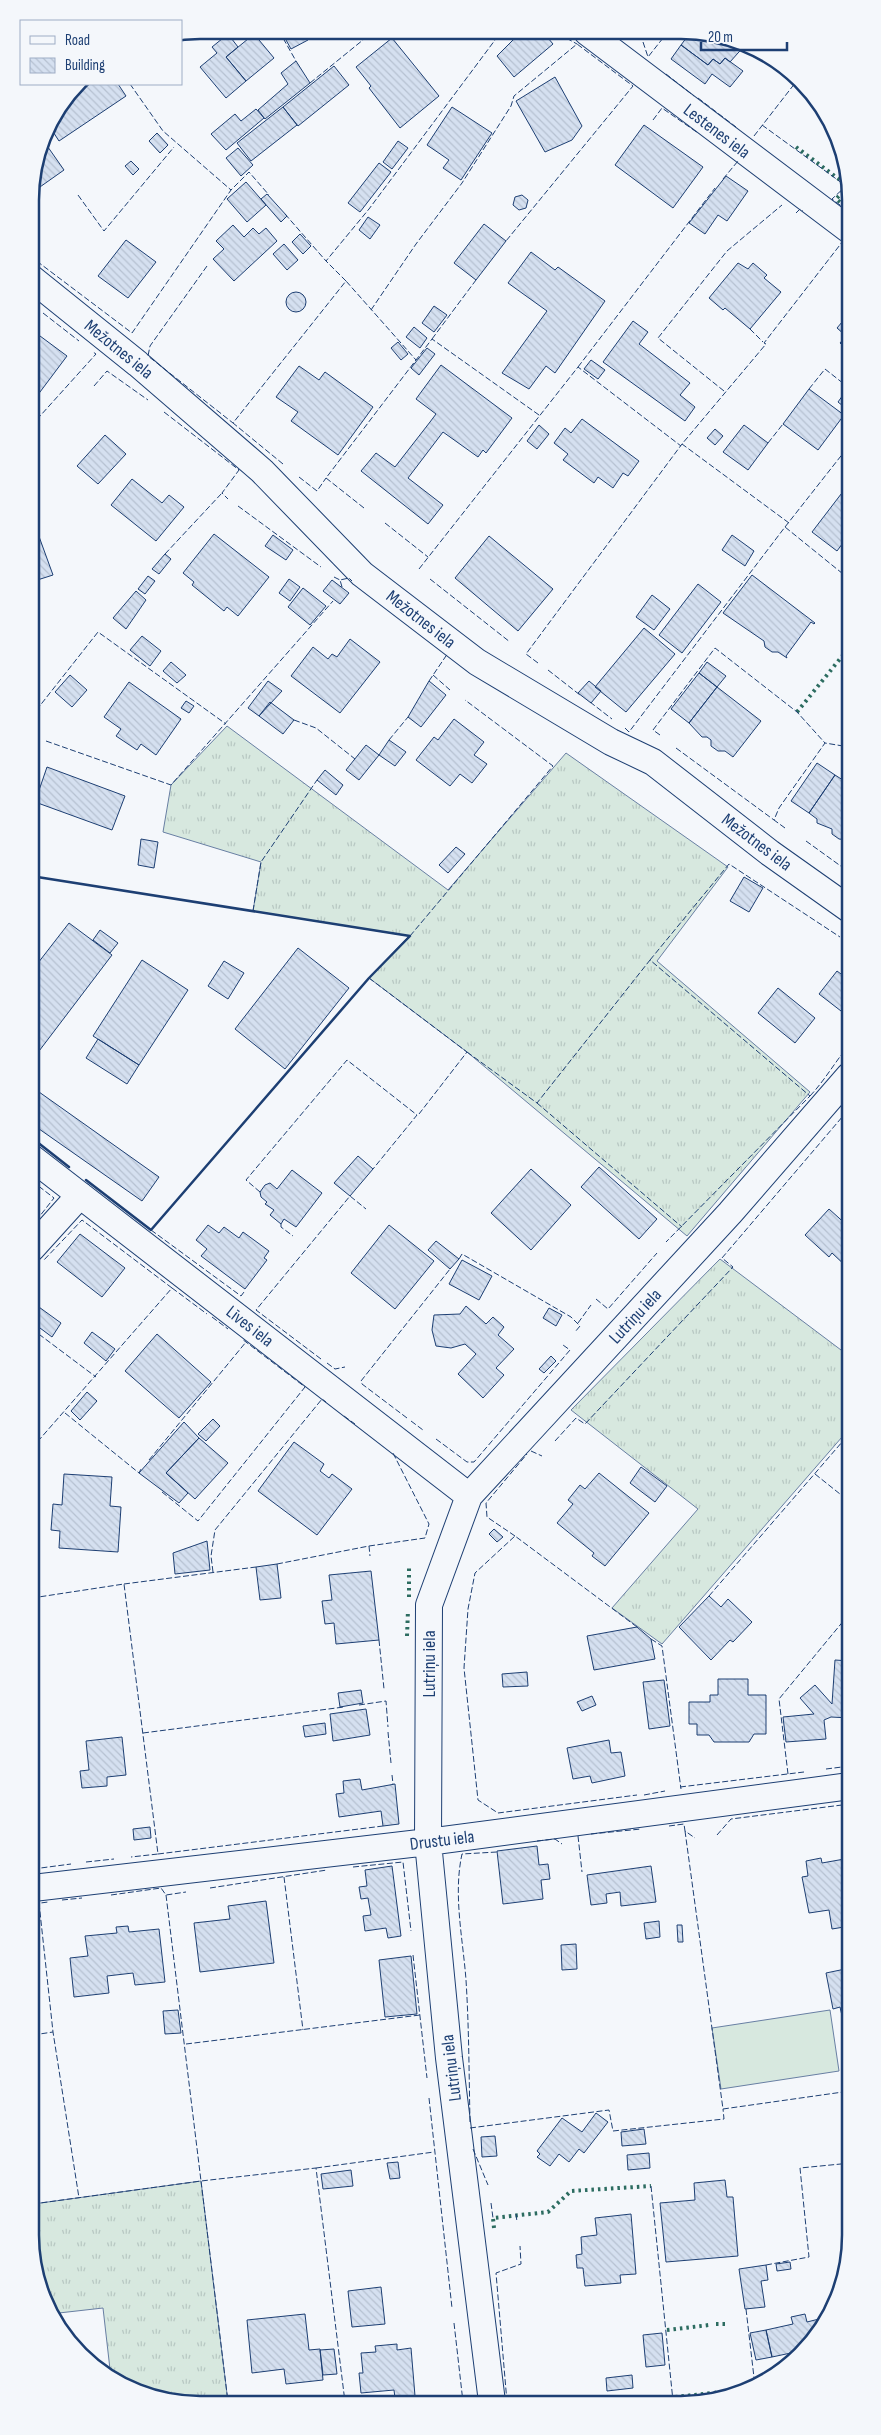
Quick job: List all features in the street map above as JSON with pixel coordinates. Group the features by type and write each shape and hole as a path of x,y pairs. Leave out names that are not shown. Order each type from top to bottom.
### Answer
{"street":[{"name":"Lestenes iela","path":"596,39 842,224"},
{"name":"Mežotnes iela","path":"39,285 138,364 262,471 362,574 477,662 611,742 652,762 770,853 842,904"},
{"name":"Lutriņu iela","path":"491,2396 449,2058 428,1842 429,1605 469,1496 730,1213 842,1084"},
{"name":"Līves iela","path":"39,1163 469,1496"},
{"path":"39,1240 80,1195"},
{"name":"Drustu iela","path":"39,1887 428,1842 842,1787"}],"green space":[{"path":"227,726 448,890 566,753 728,867 657,961 810,1092 687,1236 467,1052 369,978 409,936 253,911 261,862 163,832 171,785"},
{"path":"720,1259 842,1351 842,1437 662,1644 612,1608 698,1509 571,1410"},
{"path":"830,2010 839,2071 721,2089 712,2028"},
{"path":"201,2181 227,2396 189,2396 158,2391 138,2384 110,2369 103,2308 59,2313 51,2297 42,2267 39,2246 39,2203"}],"building":[{"path":"222,39 232,39 238,47 226,57 246,81 226,98 200,67 217,53 212,47"},
{"path":"248,39 258,39 274,58 246,81 226,57"},
{"path":"285,39 307,39 308,40 291,49"},
{"path":"393,39 439,96 400,128 369,88 371,86 356,67"},
{"path":"514,39 549,39 553,44 514,77 497,56"},
{"path":"686,39 692,39 710,42 713,44 714,42 741,50 730,62 725,58 720,64 713,59 708,65 681,45"},
{"path":"681,45 708,65 713,59 720,64 725,58 743,71 730,87 712,74 705,84 671,59"},
{"path":"296,61 310,83 265,119 258,110 288,84 281,73"},
{"path":"334,66 349,85 298,126 283,107"},
{"path":"555,77 582,126 572,140 545,152 516,101"},
{"path":"87,85 119,85 126,96 59,141 53,132 55,128 72,102"},
{"path":"283,107 297,125 251,161 237,143"},
{"path":"452,107 492,133 461,180 443,168 449,160 427,145"},
{"path":"256,109 264,118 226,150 211,134 235,114 241,121"},
{"path":"644,125 703,167 673,208 615,165"},
{"path":"157,133 168,145 160,153 149,141"},
{"path":"398,141 408,148 392,169 383,162"},
{"path":"48,147 64,170 39,187"},
{"path":"238,148 253,165 241,176 226,158"},
{"path":"131,161 139,169 133,175 125,166"},
{"path":"379,163 391,172 360,212 348,203"},
{"path":"726,176 748,191 727,221 718,215 705,234 689,223"},
{"path":"246,182 266,205 247,222 227,199"},
{"path":"267,194 287,216 281,222 261,199"},
{"path":"522,195 528,200 526,208 519,210 513,205 515,197"},
{"path":"368,217 380,225 370,239 359,230"},
{"path":"484,224 506,241 476,280 454,263"},
{"path":"233,225 244,237 253,228 259,234 266,228 277,241 234,281 213,259 224,249 216,241"},
{"path":"300,234 311,246 303,254 292,242"},
{"path":"126,240 156,262 128,298 98,276"},
{"path":"284,244 298,260 287,270 273,254"},
{"path":"531,252 555,270 558,267 605,301 555,373 546,366 529,389 502,373 547,311 508,283"},
{"path":"738,263 748,269 753,263 767,275 764,278 781,292 750,329 725,308 723,310 709,298"},
{"path":"296,292 303,295 306,302 303,309 296,312 289,309 286,302 289,295"},
{"path":"434,306 447,315 434,332 422,323"},
{"path":"633,321 648,332 639,344 690,383 680,395 695,407 685,421 603,362"},
{"path":"842,322 842,332 837,328"},
{"path":"414,327 427,338 420,348 406,337"},
{"path":"39,335 67,356 39,393"},
{"path":"398,342 408,354 401,360 391,348"},
{"path":"427,348 435,354 419,375 411,368"},
{"path":"591,360 605,370 598,379 584,369"},
{"path":"441,365 512,418 486,453 483,450 478,457 443,432 408,478 443,505 428,524 361,471 376,453 395,467 430,422 436,414 416,399"},
{"path":"299,366 319,380 325,372 373,407 338,455 291,421 298,412 276,397"},
{"path":"809,389 842,414 842,418 818,450 783,424"},
{"path":"842,396 842,405 838,402"},
{"path":"582,419 639,461 628,476 623,473 613,488 598,477 594,483 563,460 568,454 554,443 565,428 571,433"},
{"path":"539,425 549,434 537,449 527,441"},
{"path":"744,425 768,443 748,470 723,452"},
{"path":"715,429 723,436 715,445 707,438"},
{"path":"105,435 126,454 98,484 77,466"},
{"path":"132,479 162,503 169,495 184,507 156,541 111,505"},
{"path":"842,493 842,544 837,551 812,532"},
{"path":"214,534 269,577 238,616 227,607 224,611 192,585 194,582 183,573"},
{"path":"273,535 293,550 286,560 265,546"},
{"path":"732,535 754,551 745,566 722,550"},
{"path":"39,536 53,575 39,579"},
{"path":"489,536 553,589 518,631 455,578"},
{"path":"165,554 171,559 159,574 152,569"},
{"path":"752,575 815,623 811,622 786,656 787,658 778,652 772,652 765,647 764,641 723,613"},
{"path":"148,576 155,581 145,594 138,589"},
{"path":"289,579 300,587 290,601 279,593"},
{"path":"332,580 349,593 340,604 323,591"},
{"path":"698,584 721,602 682,653 659,635"},
{"path":"303,588 326,606 310,625 288,607"},
{"path":"136,591 146,600 126,629 113,618"},
{"path":"652,595 670,609 654,630 636,617"},
{"path":"644,628 675,654 626,712 595,687"},
{"path":"142,636 161,651 150,666 130,650"},
{"path":"350,639 380,662 340,713 291,676 313,647 328,659 332,654 337,657"},
{"path":"171,662 186,675 177,683 163,671"},
{"path":"707,662 726,676 717,687 699,673"},
{"path":"699,673 717,687 689,723 671,709"},
{"path":"70,675 87,690 72,707 55,692"},
{"path":"268,681 282,691 259,716 248,708"},
{"path":"429,681 446,695 421,727 408,717"},
{"path":"589,681 601,691 591,703 578,693"},
{"path":"129,682 181,719 156,755 141,744 137,750 116,736 121,729 104,717"},
{"path":"717,687 761,721 733,757 725,751 718,751 711,746 711,740 707,737 702,737 689,723"},
{"path":"186,701 194,706 189,713 181,708"},
{"path":"270,702 294,720 283,734 259,716"},
{"path":"454,719 484,742 474,755 487,764 472,783 460,774 450,786 416,760 434,737 438,740"},
{"path":"389,740 406,752 395,766 379,755"},
{"path":"366,745 379,755 359,780 346,770"},
{"path":"817,763 835,775 809,813 791,801"},
{"path":"47,767 125,796 112,830 39,803 39,790"},
{"path":"325,770 343,785 336,795 317,780"},
{"path":"835,775 842,780 842,839 832,834 832,829 817,823 817,819 809,813"},
{"path":"141,839 158,842 154,868 138,865"},
{"path":"456,847 465,854 448,873 439,865"},
{"path":"744,877 763,888 749,912 730,901"},
{"path":"69,923 112,955 39,1051 39,962"},
{"path":"100,930 118,943 110,953 93,940"},
{"path":"298,948 349,988 285,1069 235,1029"},
{"path":"142,960 188,990 139,1065 93,1036"},
{"path":"224,961 244,973 228,999 208,986"},
{"path":"837,971 842,973 841,1011 819,994"},
{"path":"778,988 815,1018 795,1043 758,1013"},
{"path":"98,1039 139,1065 127,1084 86,1058"},
{"path":"39,1092 159,1177 142,1201 39,1129"},
{"path":"358,1156 373,1169 350,1196 334,1183"},
{"path":"599,1167 657,1219 639,1239 581,1187"},
{"path":"531,1169 571,1205 531,1250 491,1213"},
{"path":"292,1170 322,1193 296,1227 284,1219 281,1224 270,1215 274,1210 265,1204 267,1202 261,1197 260,1192 265,1185 270,1183 277,1189"},
{"path":"829,1209 842,1221 842,1262 832,1253 829,1257 805,1235"},
{"path":"208,1225 219,1233 224,1227 239,1238 243,1232 269,1251 264,1258 267,1260 245,1289 201,1256 207,1249 196,1240"},
{"path":"389,1225 434,1261 395,1309 351,1273"},
{"path":"80,1234 125,1268 102,1297 57,1262"},
{"path":"436,1241 459,1259 450,1269 428,1250"},
{"path":"462,1260 492,1276 479,1300 449,1284"},
{"path":"466,1306 486,1324 493,1317 504,1327 498,1335 514,1349 496,1368 504,1375 483,1398 458,1374 476,1354 465,1344 451,1348 436,1346 432,1330 434,1315 460,1314"},
{"path":"39,1307 61,1323 52,1337 39,1327"},
{"path":"549,1308 562,1315 556,1326 543,1318"},
{"path":"92,1332 115,1349 106,1361 84,1343"},
{"path":"157,1334 211,1382 179,1418 125,1371"},
{"path":"551,1356 556,1361 544,1373 539,1369"},
{"path":"87,1392 97,1401 80,1420 71,1411"},
{"path":"213,1419 220,1426 206,1441 198,1434"},
{"path":"184,1422 199,1438 166,1473 188,1493 179,1503 139,1473"},
{"path":"199,1438 228,1463 195,1499 166,1473"},
{"path":"294,1442 324,1464 320,1471 329,1478 332,1474 352,1489 317,1535 258,1491"},
{"path":"641,1467 667,1486 655,1502 630,1483"},
{"path":"599,1473 649,1513 605,1566 592,1556 594,1553 557,1523 573,1504 568,1500 580,1485 585,1489"},
{"path":"64,1474 112,1477 110,1506 121,1507 118,1552 59,1548 60,1531 51,1530 53,1504 62,1505"},
{"path":"494,1529 503,1537 497,1542 489,1534"},
{"path":"207,1541 210,1570 175,1574 173,1553"},
{"path":"277,1564 281,1598 260,1600 256,1567"},
{"path":"371,1571 379,1640 336,1644 334,1623 325,1624 322,1601 332,1600 329,1575"},
{"path":"709,1596 721,1607 728,1599 752,1622 733,1642 730,1640 711,1660 679,1627"},
{"path":"637,1627 651,1639 655,1659 594,1670 587,1636"},
{"path":"835,1660 842,1660 842,1718 831,1717 824,1720 826,1739 786,1742 783,1717 814,1714 800,1698 815,1685 832,1704"},
{"path":"527,1672 528,1686 503,1687 502,1674"},
{"path":"718,1679 748,1679 748,1695 766,1695 766,1734 754,1734 749,1742 714,1742 709,1735 697,1735 697,1724 689,1724 689,1702 710,1702 710,1695 718,1695"},
{"path":"664,1680 670,1726 649,1729 643,1682"},
{"path":"361,1690 363,1703 340,1707 338,1693"},
{"path":"592,1696 596,1705 582,1711 577,1702"},
{"path":"366,1709 370,1735 333,1741 330,1714"},
{"path":"325,1723 326,1734 305,1737 303,1726"},
{"path":"122,1737 126,1775 107,1777 107,1786 82,1788 80,1771 89,1770 86,1741"},
{"path":"609,1740 611,1753 621,1752 625,1776 592,1783 590,1776 573,1779 567,1748"},
{"path":"360,1779 362,1790 395,1784 399,1824 383,1826 381,1811 339,1817 336,1794 344,1793 343,1781"},
{"path":"150,1827 151,1838 134,1840 133,1829"},
{"path":"537,1846 539,1865 548,1864 550,1879 541,1880 543,1899 503,1904 497,1851"},
{"path":"821,1858 822,1863 842,1859 842,1927 832,1929 829,1910 809,1913 802,1877 808,1876 806,1861"},
{"path":"392,1866 401,1936 388,1938 386,1928 365,1931 363,1916 371,1915 368,1898 361,1899 359,1887 367,1886 365,1870"},
{"path":"651,1866 656,1902 621,1906 620,1892 606,1894 607,1903 591,1905 587,1875"},
{"path":"266,1901 274,1963 200,1972 194,1923 230,1919 228,1906"},
{"path":"659,1921 660,1937 646,1939 644,1923"},
{"path":"677,1925 682,1925 683,1942 678,1942"},
{"path":"128,1926 129,1932 159,1929 165,1982 135,1985 133,1973 107,1976 109,1993 74,1997 70,1958 88,1956 85,1936 117,1933 116,1927"},
{"path":"576,1944 577,1969 562,1970 561,1945"},
{"path":"411,1956 417,2014 385,2017 379,1960"},
{"path":"842,1970 842,2016 840,2007 833,2009 826,1973"},
{"path":"178,2010 181,2033 165,2034 163,2011"},
{"path":"596,2113 608,2122 584,2153 579,2149 569,2162 559,2154 550,2166 537,2157 540,2154 537,2151 562,2118 582,2132"},
{"path":"644,2129 646,2144 622,2146 621,2132"},
{"path":"495,2136 497,2156 482,2157 481,2137"},
{"path":"649,2153 650,2168 628,2170 627,2155"},
{"path":"398,2162 400,2178 390,2179 387,2163"},
{"path":"351,2170 353,2186 323,2189 321,2174"},
{"path":"725,2180 727,2197 733,2197 738,2256 666,2262 660,2203 695,2200 694,2183"},
{"path":"631,2214 636,2274 620,2275 621,2283 585,2286 583,2268 577,2268 576,2255 582,2254 581,2237 597,2235 595,2218"},
{"path":"790,2262 791,2269 777,2271 776,2264"},
{"path":"766,2265 768,2280 761,2281 765,2307 745,2309 739,2269"},
{"path":"381,2287 385,2324 352,2327 348,2291"},
{"path":"305,2314 309,2350 320,2349 323,2380 286,2384 284,2369 252,2373 247,2320"},
{"path":"805,2314 807,2322 819,2319 802,2342 791,2353 772,2357 766,2330 793,2324 791,2317"},
{"path":"766,2330 772,2357 756,2360 750,2333"},
{"path":"662,2333 665,2365 646,2367 643,2335"},
{"path":"397,2344 397,2350 411,2348 415,2396 395,2396 394,2390 361,2393 359,2373 363,2373 361,2353 376,2352 375,2346"},
{"path":"334,2349 337,2374 323,2375 320,2350"},
{"path":"632,2375 633,2388 607,2391 606,2378"}],"hedge":[{"path":"796,147 841,181"},
{"path":"842,193 836,199 842,204"},
{"path":"797,712 842,656"},
{"path":"409,1566 409,1597"},
{"path":"407,1636 408,1610"},
{"path":"494,2228 493,2218 548,2212 571,2191 651,2186"},
{"path":"716,2324 729,2324"},
{"path":"667,2330 709,2325"},
{"path":"684,2396 713,2393"}],"fence":[{"path":"284,39 296,61"},
{"path":"310,83 364,39"},
{"path":"346,281 326,261 369,209 496,39"},
{"path":"568,39 577,44"},
{"path":"643,42 648,57 662,39"},
{"path":"371,310 416,244 462,183 511,106 514,96 577,44 633,86 506,241"},
{"path":"666,74 694,96"},
{"path":"131,85 163,131 231,190"},
{"path":"754,136 794,85"},
{"path":"698,98 736,127"},
{"path":"653,120 662,108 698,133"},
{"path":"762,125 841,182"},
{"path":"78,195 104,231 174,147"},
{"path":"723,179 738,161"},
{"path":"39,263 132,333 231,190 249,172 269,195"},
{"path":"578,367 715,188"},
{"path":"842,190 832,199 842,206"},
{"path":"724,391 658,338 727,251 782,205"},
{"path":"796,213 800,209 803,211"},
{"path":"285,214 326,261"},
{"path":"789,523 682,444 766,344 764,343 842,242"},
{"path":"207,266 150,346 148,356 233,423"},
{"path":"432,339 476,280"},
{"path":"283,464 233,423 346,281 416,360"},
{"path":"43,313 79,341"},
{"path":"750,329 763,342"},
{"path":"364,508 326,478 432,339 539,415"},
{"path":"39,417 96,354 93,352"},
{"path":"419,569 578,367 681,446"},
{"path":"809,389 825,369 842,382"},
{"path":"94,386 107,371 148,400"},
{"path":"164,412 239,470 222,493 228,499"},
{"path":"768,443 783,424"},
{"path":"538,663 526,654 682,444"},
{"path":"785,527 842,455"},
{"path":"299,477 317,491 326,478"},
{"path":"165,554 222,493"},
{"path":"238,506 321,567"},
{"path":"385,523 428,557"},
{"path":"625,728 629,732 785,527 842,573"},
{"path":"334,577 340,580"},
{"path":"342,587 340,580 349,578 352,581"},
{"path":"430,579 510,642"},
{"path":"46,741 171,785 333,601"},
{"path":"39,707 98,632 226,724"},
{"path":"660,735 653,730 715,648 797,712 825,743"},
{"path":"429,681 448,653"},
{"path":"548,670 580,695"},
{"path":"433,675 450,690"},
{"path":"410,936 553,766 465,700"},
{"path":"590,702 612,719"},
{"path":"389,740 408,717"},
{"path":"294,720 316,728 355,759"},
{"path":"785,828 774,820 779,808 825,743 842,746"},
{"path":"676,748 774,820"},
{"path":"253,911 261,862 317,780"},
{"path":"806,841 842,867"},
{"path":"650,960 729,864 840,937"},
{"path":"467,1052 537,1103 650,960 810,1096 666,1242"},
{"path":"369,978 467,1052 419,1114"},
{"path":"810,1096 842,1054"},
{"path":"260,1192 246,1180 347,1060 417,1115 373,1169"},
{"path":"537,1103 682,1227"},
{"path":"555,1441 576,1418 585,1424 733,1267 722,1258 842,1117"},
{"path":"39,1186 54,1198 39,1217"},
{"path":"321,1359 256,1310 350,1196 366,1209"},
{"path":"39,1440 172,1288 82,1220 43,1261"},
{"path":"281,1224 281,1227 293,1236"},
{"path":"151,1230 241,1296 244,1292"},
{"path":"596,1299 608,1309 657,1253"},
{"path":"459,1259 462,1254 571,1317 580,1326 575,1332"},
{"path":"407,1418 362,1384 361,1381 450,1269"},
{"path":"172,1288 207,1314"},
{"path":"578,1323 591,1305"},
{"path":"212,1317 228,1329"},
{"path":"39,1334 96,1377"},
{"path":"162,1492 198,1521 305,1387 242,1339"},
{"path":"149,1460 246,1342"},
{"path":"436,1439 467,1462 474,1462 570,1350 563,1345"},
{"path":"327,1363 335,1369 345,1367"},
{"path":"213,1572 211,1556 215,1530 322,1399 326,1402"},
{"path":"65,1413 139,1473 141,1469"},
{"path":"344,1416 355,1424"},
{"path":"411,1421 423,1430"},
{"path":"709,1596 842,1442"},
{"path":"531,1451 542,1456"},
{"path":"369,1546 425,1538 429,1524 393,1453"},
{"path":"515,1536 487,1517 486,1503 527,1454"},
{"path":"815,1474 842,1496"},
{"path":"637,1627 515,1536 475,1573 468,1609 464,1668 478,1800 498,1813 637,1795"},
{"path":"277,1564 369,1546 370,1556"},
{"path":"124,1584 256,1567"},
{"path":"39,1597 124,1584 158,1854 131,1857"},
{"path":"788,1774 779,1699 842,1623"},
{"path":"651,1639 662,1646 681,1789"},
{"path":"379,1640 384,1689"},
{"path":"359,1705 386,1701 388,1727"},
{"path":"143,1733 344,1707"},
{"path":"388,1732 391,1763"},
{"path":"826,1769 842,1767"},
{"path":"680,1787 804,1772"},
{"path":"392,1775 393,1784"},
{"path":"644,1795 665,1791"},
{"path":"717,1835 731,1819 842,1805"},
{"path":"669,1826 684,1824 685,1831 695,1838"},
{"path":"158,1854 383,1826"},
{"path":"591,1834 641,1829"},
{"path":"685,1831 723,2109 842,2092"},
{"path":"578,1836 582,1872"},
{"path":"537,1841 555,1839 562,1844"},
{"path":"470,2122 467,1998 459,1917 459,1870 462,1854 497,1852"},
{"path":"86,1862 114,1859"},
{"path":"353,1867 403,1862 411,1931"},
{"path":"39,1868 71,1864"},
{"path":"210,1888 327,1870"},
{"path":"284,1877 303,2030"},
{"path":"111,1895 161,1888 166,1895 186,1892"},
{"path":"166,1895 201,2181 316,2168 344,2396"},
{"path":"62,1900 82,1898"},
{"path":"39,1903 48,1902"},
{"path":"39,1903 53,2032 79,2198"},
{"path":"413,1955 427,2078"},
{"path":"186,2044 420,2015"},
{"path":"39,2034 53,2032"},
{"path":"429,2098 452,2308"},
{"path":"470,2128 609,2110 613,2131 724,2119 723,2109"},
{"path":"473,2149 488,2185"},
{"path":"316,2168 434,2152"},
{"path":"766,2265 809,2257 800,2168 842,2164"},
{"path":"39,2203 201,2181 227,2396"},
{"path":"651,2186 672,2396"},
{"path":"491,2203 493,2218"},
{"path":"516,2214 517,2222"},
{"path":"506,2396 496,2273 521,2264 520,2246"},
{"path":"746,2309 754,2379"},
{"path":"454,2323 462,2396"}],"wall":[{"path":"39,877 410,936 369,978 151,1230 86,1180"},
{"path":"39,1143 69,1167"}]}
